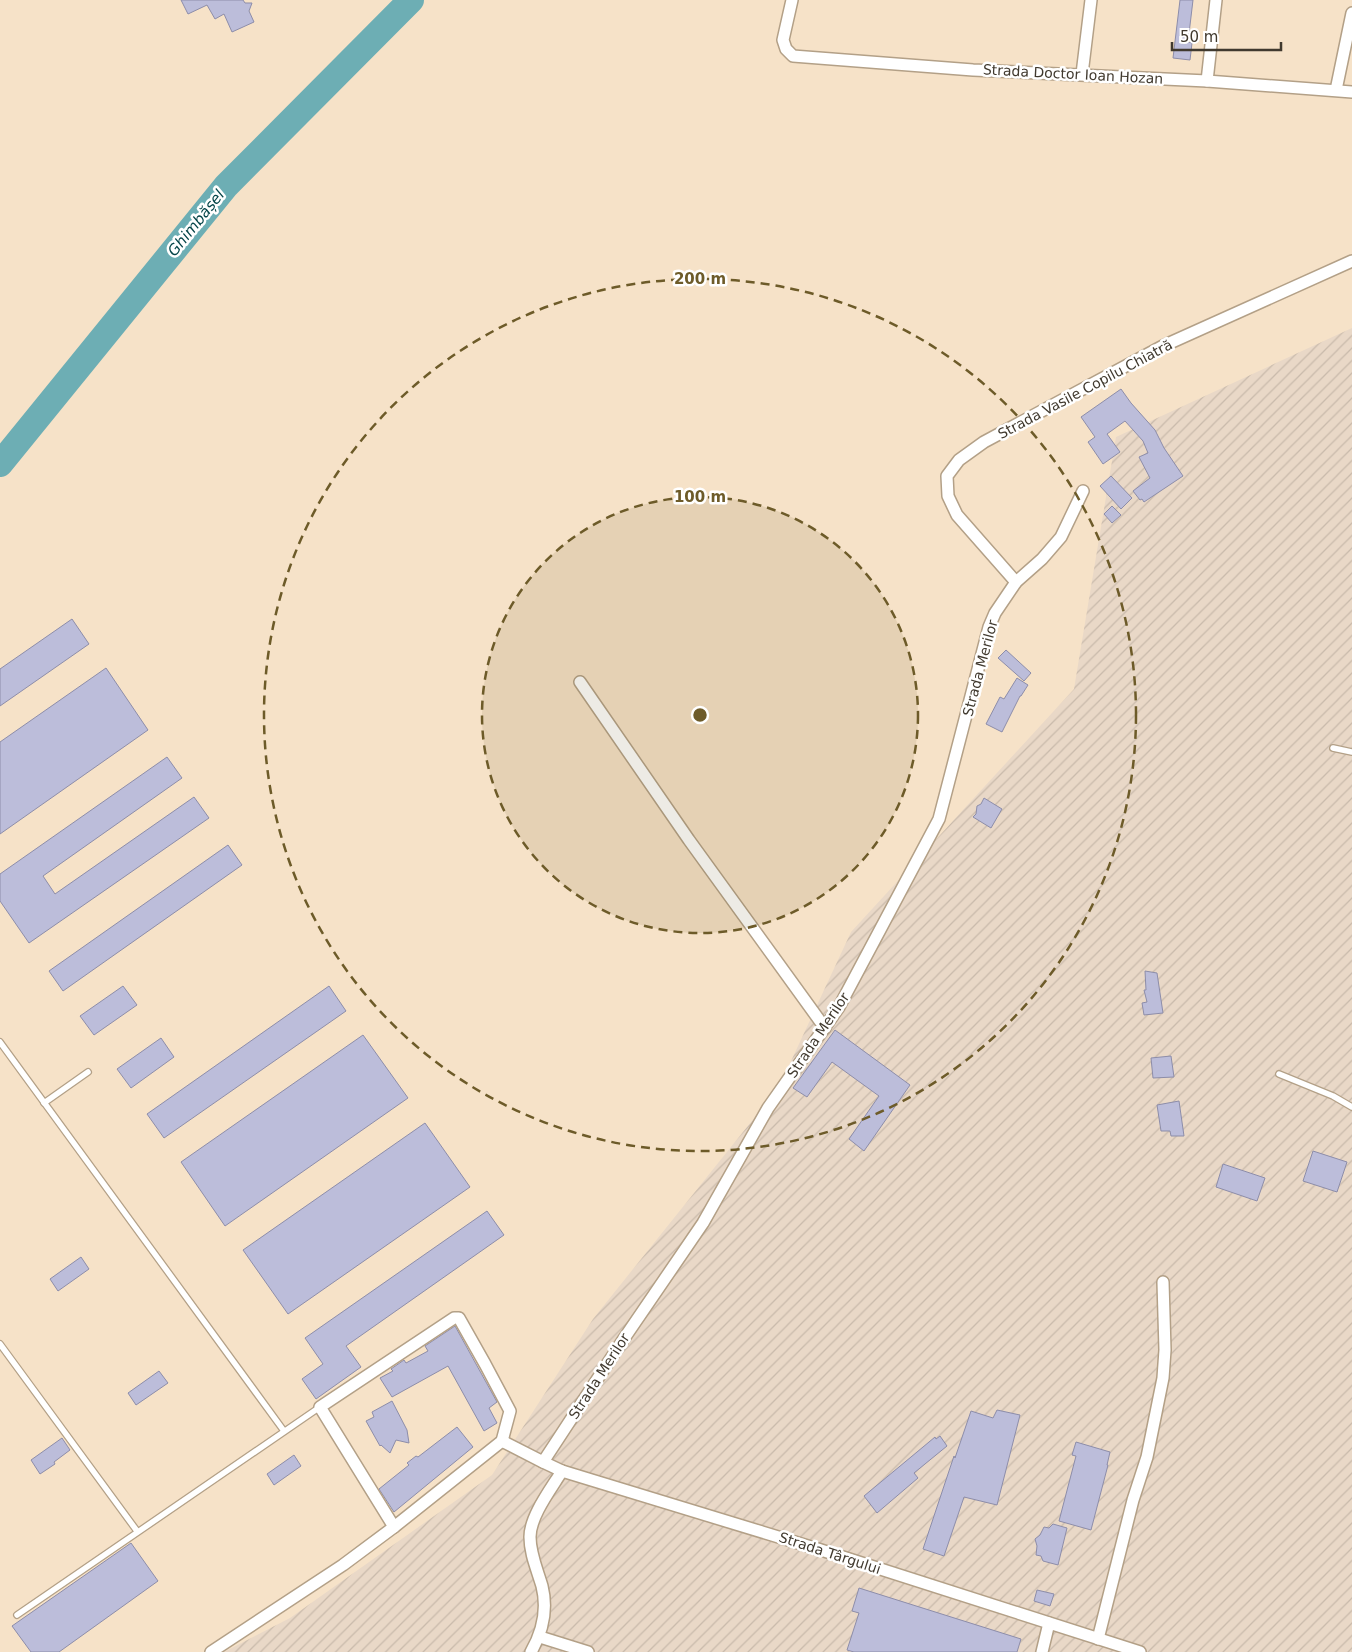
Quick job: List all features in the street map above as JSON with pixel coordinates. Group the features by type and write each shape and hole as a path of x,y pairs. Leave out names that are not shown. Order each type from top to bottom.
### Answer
{"street":[{"name":"Strada Doctor Ioan Hozan","path":"792,0 783,40 786,49 793,56 963,69 1207,81 1352,92"},
{"path":"1082,74 1091,0"},
{"path":"1207,81 1216,0"},
{"path":"1336,90 1352,13"},
{"name":"Strada Vasile Copilu Chiatră","path":"1016,582 957,515 948,496 947,476 959,460 984,442 1163,346 1352,261"},
{"name":"Strada Merilor","path":"543,1462 703,1222 768,1108 839,1007 944,807 989,627 995,613 1016,582 1042,559 1061,537 1083,491"},
{"path":"580,682 690,840 825,1028"},
{"path":"1098,1639 1133,1500 1147,1457 1163,1378 1165,1350 1163,1282"},
{"path":"211,1652 343,1565 394,1527 502,1441 510,1412 486,1364 459,1318 454,1318 320,1406 394,1527"},
{"path":"502,1441 543,1462"},
{"name":"Strada Târgului","path":"543,1462 562,1471 821,1550 1140,1652"},
{"path":"531,1652 540,1637 545,1607 542,1587 533,1560 530,1536 535,1517 562,1471"},
{"path":"1042,1652 1049,1623"},
{"path":"540,1637 588,1652"}],"lane":[{"path":"1333,748 1352,752"},
{"path":"0,1042 284,1431"},
{"path":"44,1103 88,1072"},
{"path":"1279,1074 1333,1096 1352,1107"},
{"path":"0,1344 137,1531"},
{"path":"17,1615 320,1406"}],"shaded area":[{"path":"1352,328 1352,1652 224,1652 290,1618 492,1475 593,1319 779,1087 851,932 1074,689 1116,437"}],"building":[{"path":"181,0 243,0 245,3 252,3 249,11 254,22 232,32 224,14 215,19 207,5 188,14"},
{"path":"1180,0 1193,0 1188,42 1192,43 1190,60 1173,58"},
{"path":"1121,389 1155,430 1164,448 1183,476 1144,502 1133,491 1150,478 1139,457 1148,453 1143,441 1125,421 1107,434 1120,452 1103,464 1088,442 1095,437 1081,417"},
{"path":"1111,476 1132,498 1121,509 1100,486"},
{"path":"1112,506 1121,515 1112,523 1104,514"},
{"path":"72,619 89,644 0,706 0,669"},
{"path":"1006,650 1031,673 1024,681 998,658"},
{"path":"106,668 148,730 0,834 0,742"},
{"path":"1017,678 1028,685 1020,696 1002,732 986,724 1000,697 1004,699"},
{"path":"167,757 182,778 43,876 55,894 194,797 209,818 29,943 0,901 0,874"},
{"path":"984,798 1002,809 991,828 973,817 976,814 977,806 981,804"},
{"path":"228,845 242,865 63,991 49,971"},
{"path":"1145,971 1157,973 1163,1013 1144,1015 1142,1003 1147,1002 1144,990 1146,990"},
{"path":"123,986 137,1005 94,1035 80,1016"},
{"path":"329,986 346,1011 164,1138 147,1114"},
{"path":"835,1030 910,1085 864,1151 849,1139 879,1096 832,1062 807,1097 793,1088"},
{"path":"363,1035 408,1098 225,1226 181,1162"},
{"path":"161,1038 174,1057 131,1088 117,1069"},
{"path":"1171,1056 1174,1077 1153,1078 1151,1058"},
{"path":"1179,1101 1184,1136 1171,1136 1170,1131 1161,1131 1157,1105"},
{"path":"425,1123 470,1187 288,1314 243,1250"},
{"path":"1313,1151 1347,1162 1337,1192 1303,1181"},
{"path":"1223,1164 1265,1178 1257,1201 1216,1187"},
{"path":"487,1211 504,1235 346,1346 361,1367 316,1399 302,1379 323,1364 305,1338"},
{"path":"81,1257 89,1269 58,1291 50,1279"},
{"path":"455,1326 497,1402 489,1408 497,1423 484,1431 448,1366 392,1397 380,1378 393,1371 391,1369 404,1360 406,1363 428,1351 425,1346"},
{"path":"159,1371 168,1383 136,1405 128,1393"},
{"path":"392,1401 407,1430 409,1443 396,1440 390,1453 380,1446 366,1421 374,1417 372,1412"},
{"path":"997,1410 1020,1415 997,1505 964,1497 944,1556 923,1549 971,1411 993,1418"},
{"path":"457,1427 473,1447 394,1512 379,1489 409,1465 407,1463 416,1456 418,1457"},
{"path":"940,1436 947,1446 914,1473 918,1478 877,1513 864,1496 935,1437 936,1439"},
{"path":"62,1438 70,1450 54,1462 55,1464 40,1474 31,1460"},
{"path":"1076,1442 1110,1452 1091,1530 1059,1521 1076,1456 1072,1455"},
{"path":"294,1455 301,1466 274,1485 267,1474"},
{"path":"1053,1524 1067,1528 1058,1565 1043,1561 1041,1556 1036,1555 1037,1546 1035,1539 1040,1535 1044,1527 1049,1528"},
{"path":"131,1543 158,1581 59,1652 31,1652 12,1626"},
{"path":"859,1588 1021,1639 1017,1652 854,1652 847,1650 859,1613 852,1611"},
{"path":"1037,1590 1054,1594 1050,1606 1034,1601"}],"waterway":[{"name":"Ghimbășel","path":"0,464 226,186 411,0"}]}
